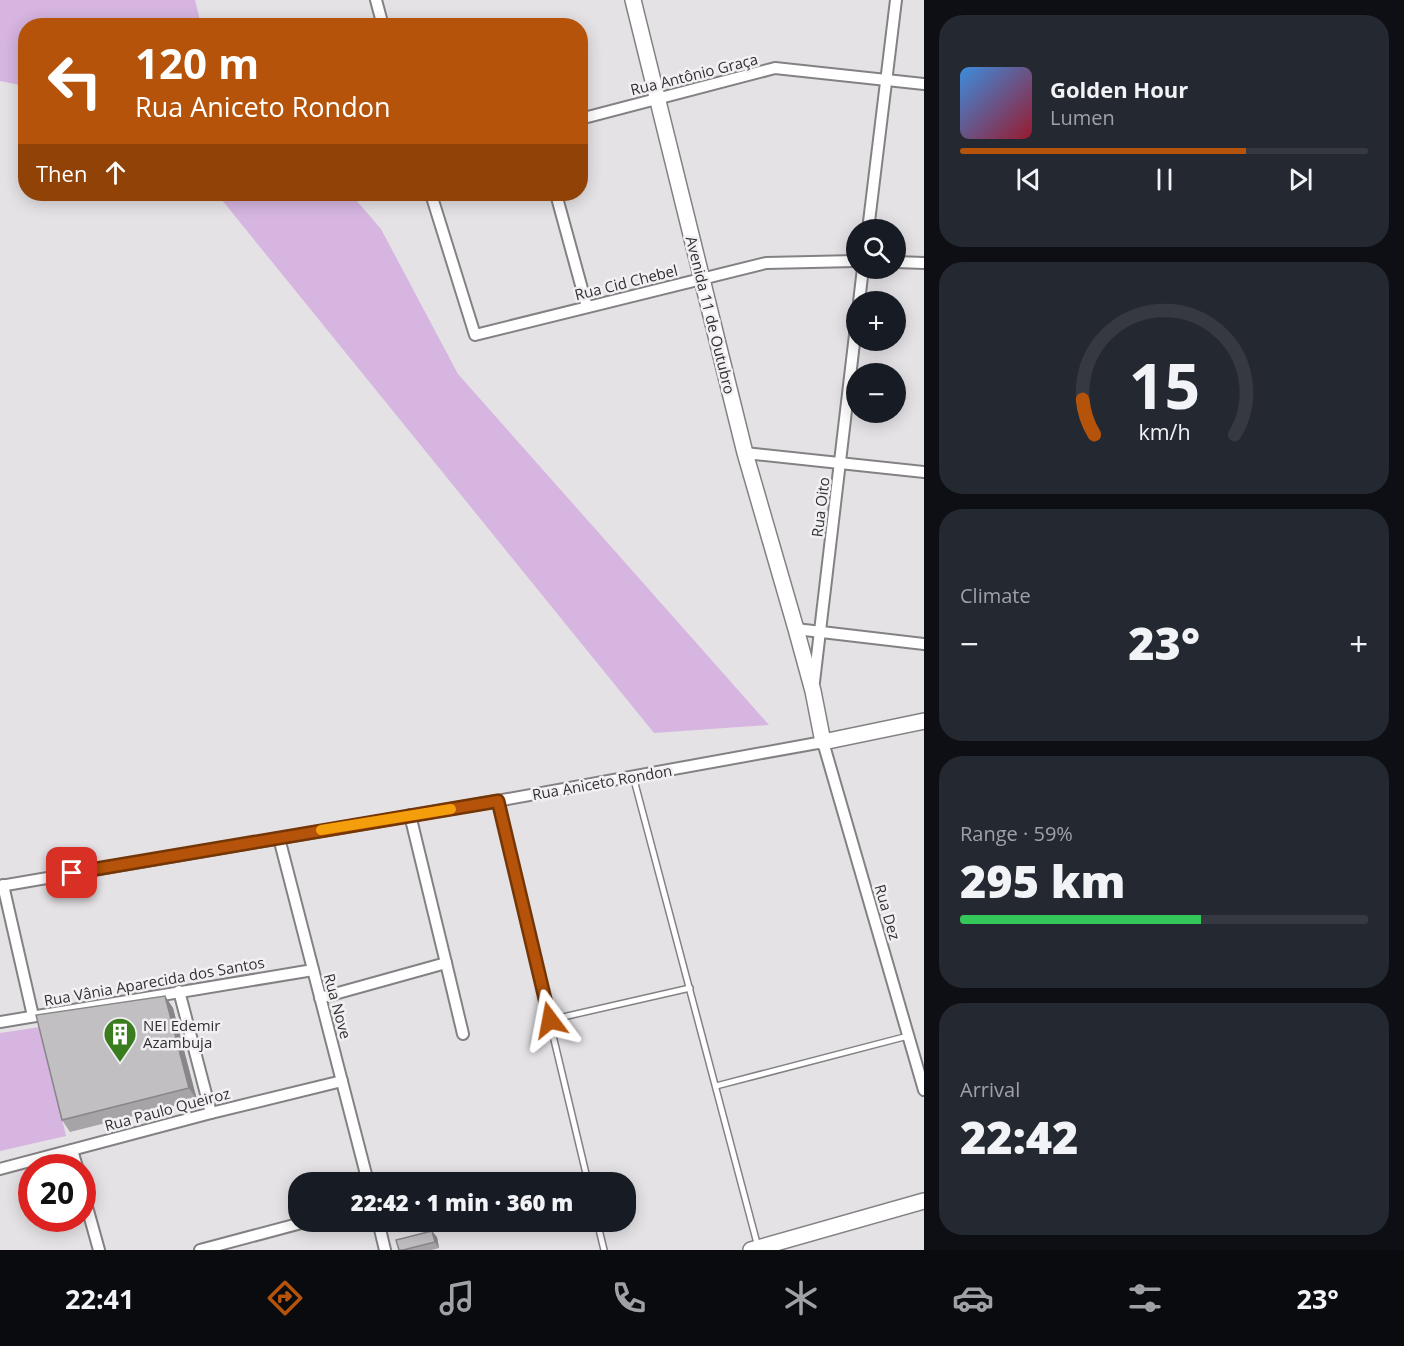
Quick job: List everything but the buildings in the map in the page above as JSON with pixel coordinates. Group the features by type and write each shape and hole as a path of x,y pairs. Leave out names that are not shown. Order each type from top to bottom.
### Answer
{"street":[{"path":"376,0 381,18"},
{"name":"Avenida 11 de Outubro","path":"633,0 745,453 796,629 813,692 823,742"},
{"path":"869,219 896,0"},
{"name":"Rua Antônio Graça","path":"588,116 775,68 924,84"},
{"name":"Rua Cid Chebel","path":"433,201 475,335 766,263 846,261"},
{"path":"558,201 587,307"},
{"path":"906,262 924,263"},
{"name":"Rua Oito","path":"813,692 853,351"},
{"path":"745,453 924,472"},
{"path":"796,629 924,644"},
{"name":"Rua Aniceto Rondon","path":"2,885 498,801 823,742 924,721"},
{"name":"Rua Dez","path":"823,742 924,1090"},
{"path":"410,815 463,1034"},
{"name":"Rua Nove","path":"279,838 365,1172"},
{"path":"2,885 33,1016"},
{"path":"320,998 446,963"},
{"name":"Rua Vânia Aparecida dos Santos","path":"0,1022 313,970"},
{"path":"179,991 211,1113"},
{"name":"Rua Paulo Queiroz","path":"0,1169 342,1081"},
{"path":"72,1150 73,1154"},
{"path":"755,1249 924,1201"},
{"path":"200,1250 288,1227"},
{"path":"94,1232 99,1250"},
{"path":"381,1232 385,1250"}],"lane":[{"path":"633,776 716,1086 755,1249"},
{"path":"498,801 586,1172"},
{"path":"550,1020 690,988"},
{"path":"716,1086 908,1036"},
{"path":"600,1232 604,1250"}],"shaded area":[{"path":"0,0 195,0 199,18 18,18 18,85 0,81"},
{"path":"223,201 357,201 381,229 458,374 769,725 654,733"},
{"path":"40,1027 66,1136 0,1151 0,1033"}],"slow traffic":[{"path":"321,830 451,809"}],"place":[{"name":"NEI Edemir Azambuja","path":"120,1063"}],"route":[{"path":"72,873 498,801 550,1020"}]}
